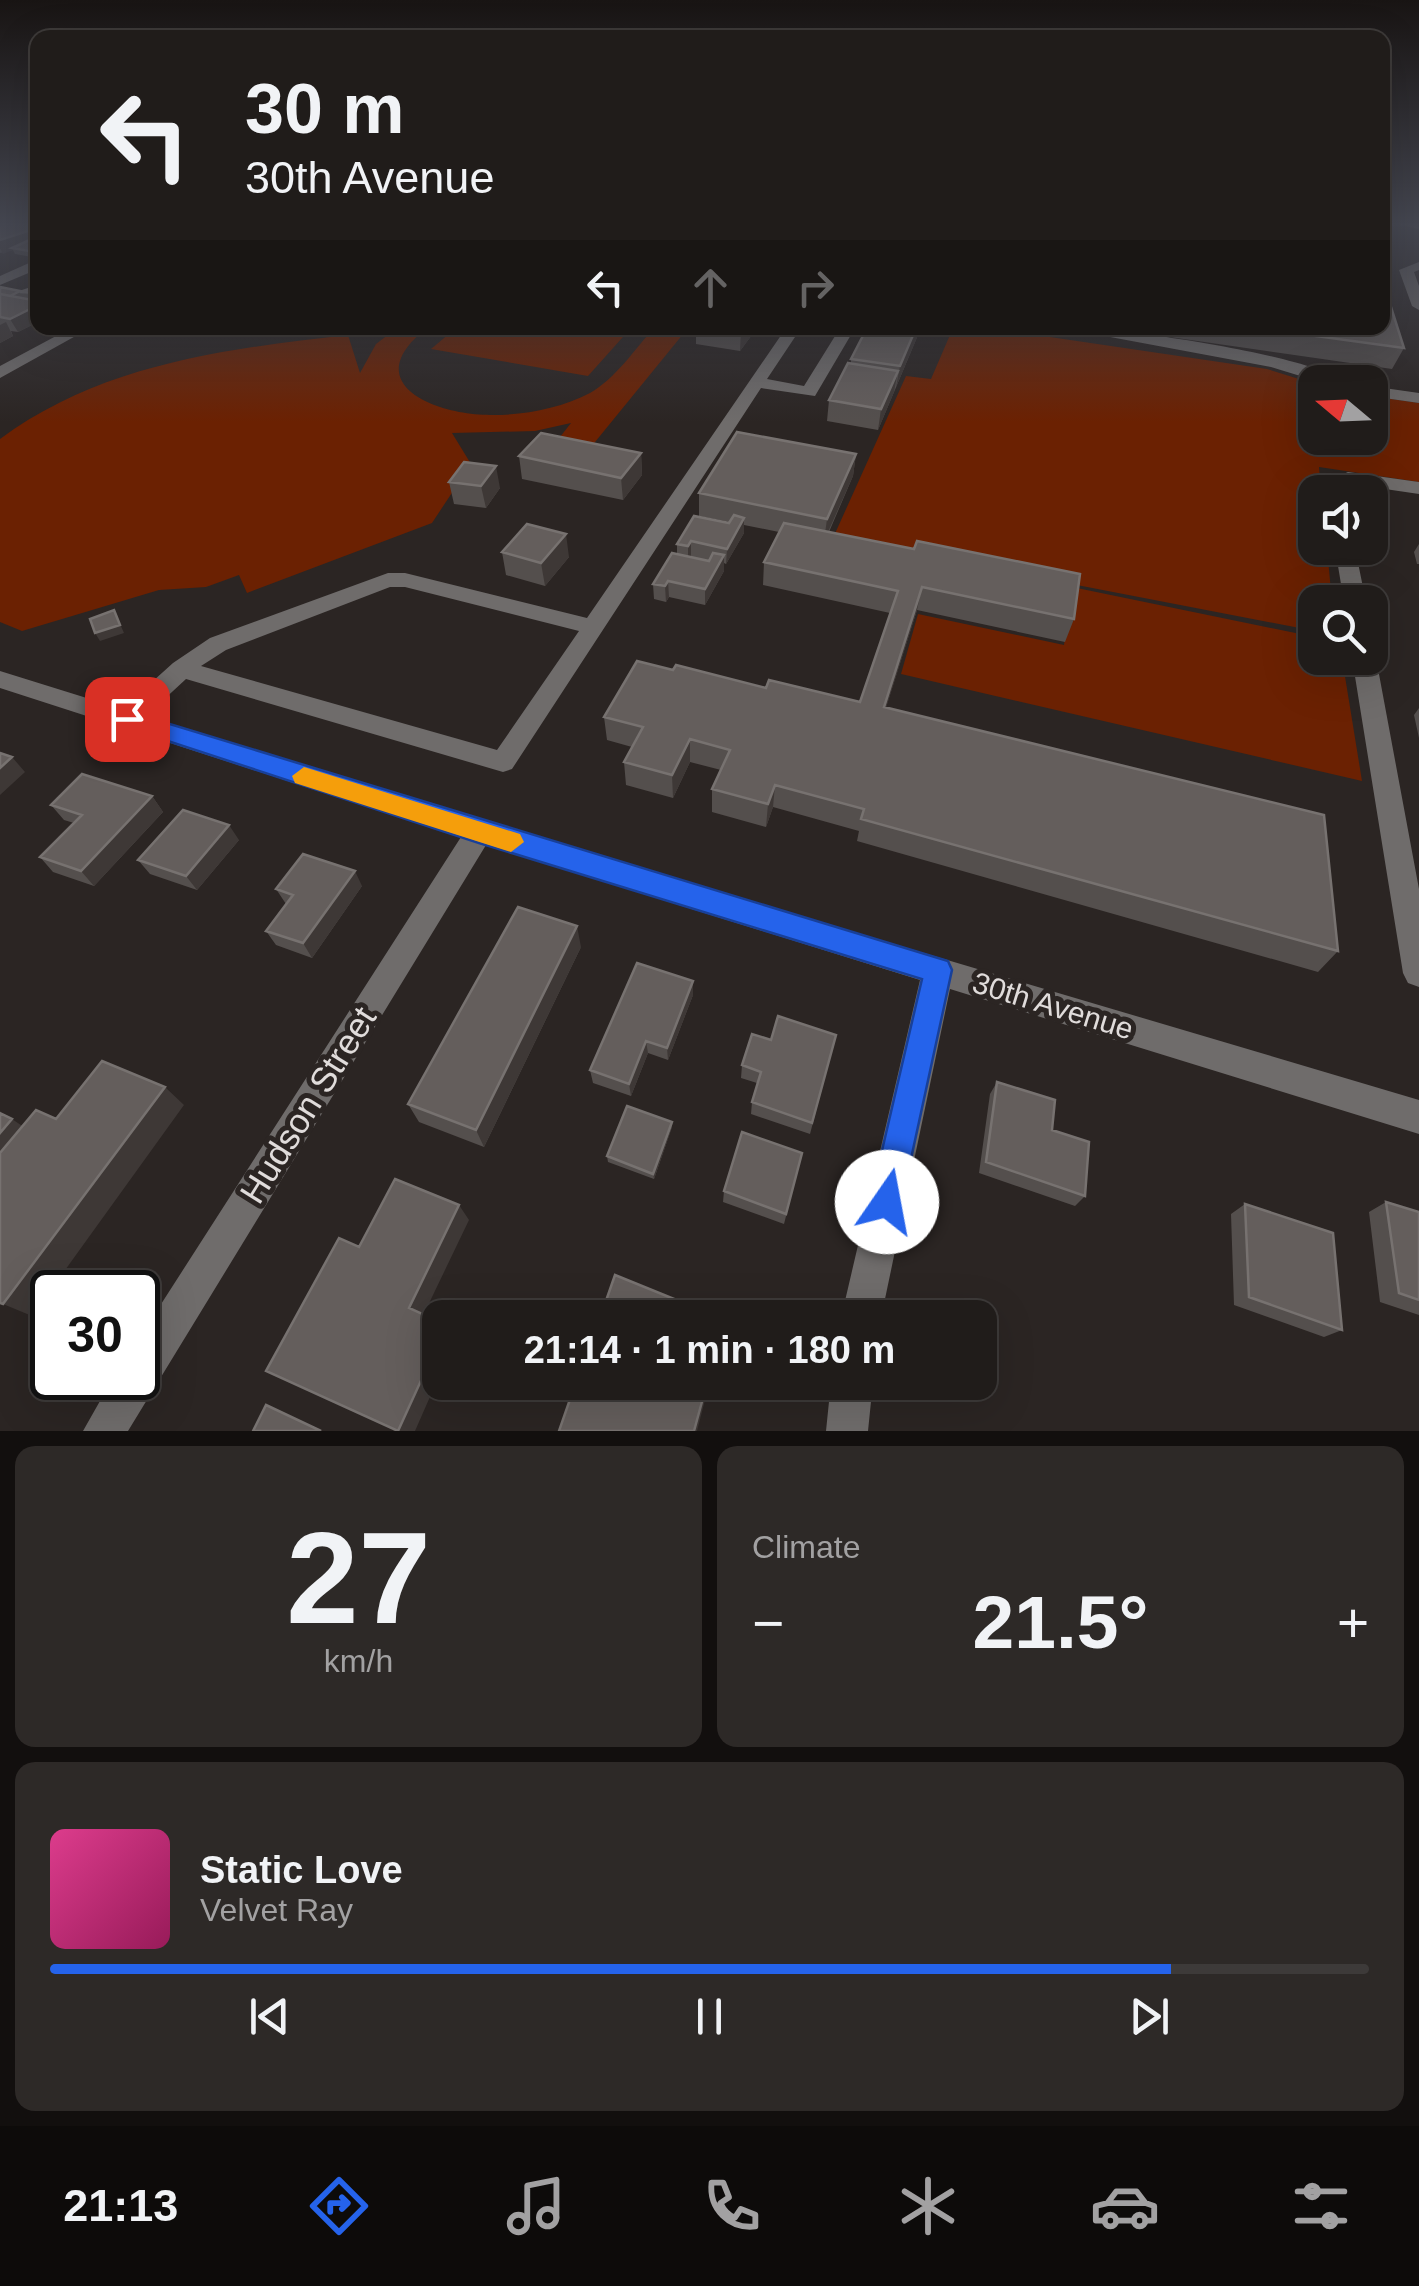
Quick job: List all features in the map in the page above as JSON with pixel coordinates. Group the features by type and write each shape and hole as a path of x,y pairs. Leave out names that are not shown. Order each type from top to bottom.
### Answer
{"street":[{"path":"0,373 69,335"},
{"path":"182,668 503,762 787,335"},
{"path":"756,382 809,392 843,335"},
{"path":"1110,335 1298,371"},
{"path":"1388,394 1419,398"},
{"path":"1388,484 1419,488"},
{"path":"127,719 182,668 218,644 388,580 404,580 592,627"},
{"path":"1367,675 1419,973"},
{"name":"30th Avenue","path":"0,679 479,832 1419,1117"},
{"name":"Hudson Street","path":"160,1340 479,832"},
{"path":"866,1300 938,970"},
{"name":"Hudson Street","path":"104,1431 123,1400"},
{"path":"847,1431 850,1400"}],"shaded area":[{"path":"348,335 360,373 376,344 388,335 420,335 407,348 399,365 401,380 412,393 449,410 493,415 543,410 579,398 608,380 648,335 682,335 582,458 549,451 571,423 535,431 452,433 471,464 432,523 247,593 239,575 206,587 159,590 22,631 0,622 0,439 80,393 166,364"},
{"path":"448,335 625,335 588,376 431,349"},
{"path":"950,335 1036,335 1267,369 1298,379 1298,455 1388,455 1388,399 1419,403 1419,482 1319,467 1320,475 1298,475 1298,565 1329,565 1330,585 1298,585 1298,628 833,538 906,376 931,379"},
{"path":"1072,587 1298,634 1298,675 1345,675 1362,781 901,674 918,614 1064,645"}],"building":[{"path":"0,289 20,291 10,296 0,294"},
{"path":"0,294 30,300 30,309 10,319 0,317"},
{"path":"1390,304 1404,348 1309,335 1390,335"},
{"path":"863,335 913,335 900,366 851,359"},
{"path":"848,363 898,371 881,409 829,400"},
{"path":"737,432 856,454 827,519 699,493"},
{"path":"541,433 641,453 621,478 519,456"},
{"path":"464,462 496,466 481,486 449,482"},
{"path":"734,515 744,518 727,549 691,541 688,546 677,544 694,516 729,523"},
{"path":"784,523 914,549 917,541 1080,574 1074,619 922,587 884,707 1324,815 1338,951 861,819 864,809 775,785 768,804 712,789 730,750 690,739 672,775 624,762 643,727 604,717 637,661 673,670 676,665 766,688 769,680 860,702 898,591 764,562"},
{"path":"527,524 566,534 541,563 502,552"},
{"path":"672,553 709,561 713,553 724,555 705,589 668,581 665,586 653,584"},
{"path":"114,610 120,625 95,633 90,619"},
{"path":"0,753 12,757 0,768"},
{"path":"82,774 152,796 81,871 40,857 82,815 51,805"},
{"path":"183,810 229,825 186,876 138,860"},
{"path":"303,854 355,871 303,943 266,931 293,895 276,889"},
{"path":"518,907 577,926 476,1130 408,1104"},
{"path":"637,963 693,981 667,1048 646,1041 629,1084 590,1070"},
{"path":"778,1016 836,1035 812,1123 752,1102 761,1072 742,1065 752,1034 771,1040"},
{"path":"102,1061 165,1087 0,1303 0,1153 36,1110 56,1119"},
{"path":"997,1082 1055,1100 1052,1130 1089,1142 1085,1196 986,1162"},
{"path":"627,1106 672,1122 653,1174 607,1156"},
{"path":"0,1113 12,1119 0,1133"},
{"path":"742,1132 802,1153 786,1214 724,1191"},
{"path":"395,1179 459,1205 409,1308 422,1314 422,1378 398,1431 266,1371 339,1238 359,1247"},
{"path":"1386,1202 1419,1212 1419,1300 1399,1293"},
{"path":"1245,1204 1333,1233 1342,1330 1249,1297"},
{"path":"615,1275 677,1300 606,1300"},
{"path":"570,1400 702,1400 694,1431 559,1431"},
{"path":"266,1405 321,1431 253,1431"}],"slow traffic":[{"path":"304,776 511,842"}],"route":[{"path":"127,719 479,832 938,970 887,1202"}]}
